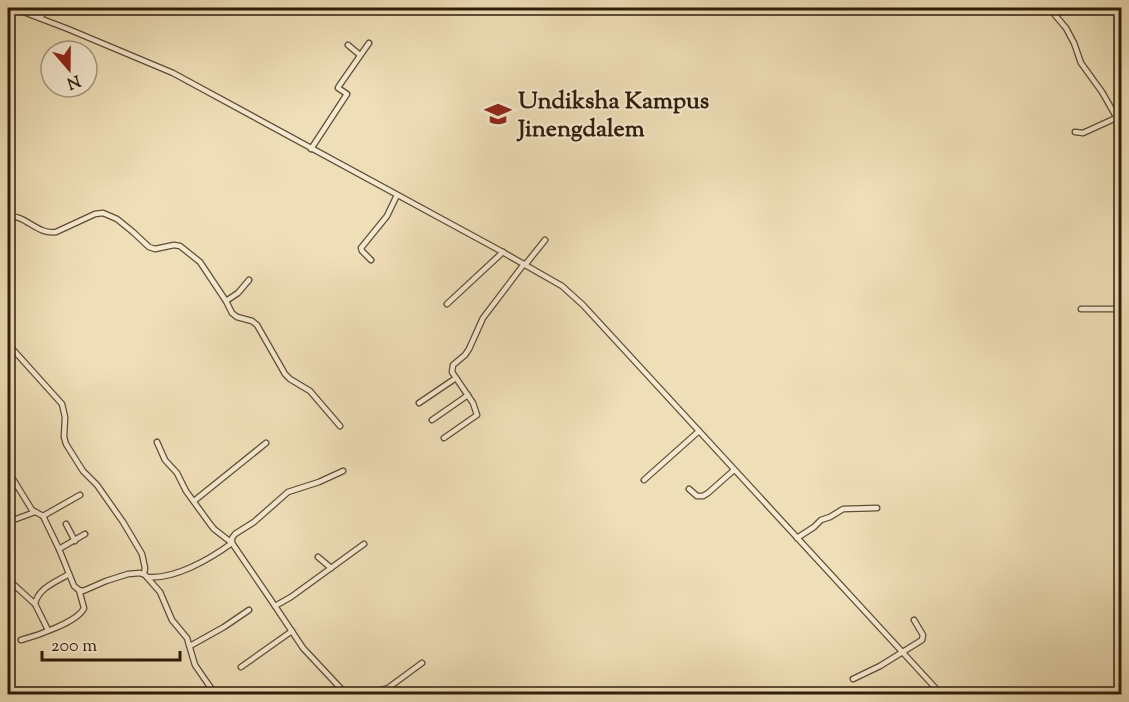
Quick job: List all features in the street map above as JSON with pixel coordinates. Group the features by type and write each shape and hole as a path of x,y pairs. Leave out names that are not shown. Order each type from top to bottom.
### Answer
{"street":[{"path":"13,8 172,73 503,252 572,294 941,694"},
{"path":"40,18 47,8"},
{"path":"1049,8 1066,28 1081,63 1102,92 1122,127"},
{"path":"311,148 347,94 338,86 369,43"},
{"path":"348,45 360,55"},
{"path":"1075,132 1083,133 1116,118"},
{"path":"371,260 361,248 387,216 397,195"},
{"path":"8,216 21,218 35,228 52,233 95,214 103,213 110,215 133,232 149,248 180,246 200,262 233,314 255,323 285,374 310,391 340,426"},
{"path":"444,438 477,415 473,403 452,372 453,365 469,350 483,318 545,240"},
{"path":"447,304 503,252"},
{"path":"226,301 238,293 249,280"},
{"path":"1081,309 1122,309"},
{"path":"8,344 62,404 66,444 83,471 97,485 123,522 142,554 146,576 160,592 172,620 186,637 195,665 215,694"},
{"path":"419,403 456,378"},
{"path":"432,420 468,395"},
{"path":"644,480 699,431"},
{"path":"157,442 165,460 177,473 194,501 214,529 232,543 303,648 346,694"},
{"path":"194,501 266,443"},
{"path":"689,489 698,496 705,495 734,470"},
{"path":"8,471 34,512 43,516 74,586 79,590 84,608 69,621 21,640"},
{"path":"232,543 235,534 254,522 288,492 343,471"},
{"path":"43,516 80,495"},
{"path":"797,538 821,520 843,509 877,508"},
{"path":"8,522 34,512"},
{"path":"66,524 75,541"},
{"path":"59,549 85,534"},
{"path":"79,590 83,591 128,574 138,573 161,577 214,555 232,543"},
{"path":"275,606 364,544"},
{"path":"318,557 331,568"},
{"path":"35,604 41,591 69,574"},
{"path":"12,583 35,604 48,630"},
{"path":"190,646 249,610"},
{"path":"854,679 902,653 923,638 914,620"},
{"path":"241,667 292,631"},
{"path":"378,694 422,663"}],"place":[{"name":"Undiksha Kampus Jinengdalem","path":"498,114"}]}
